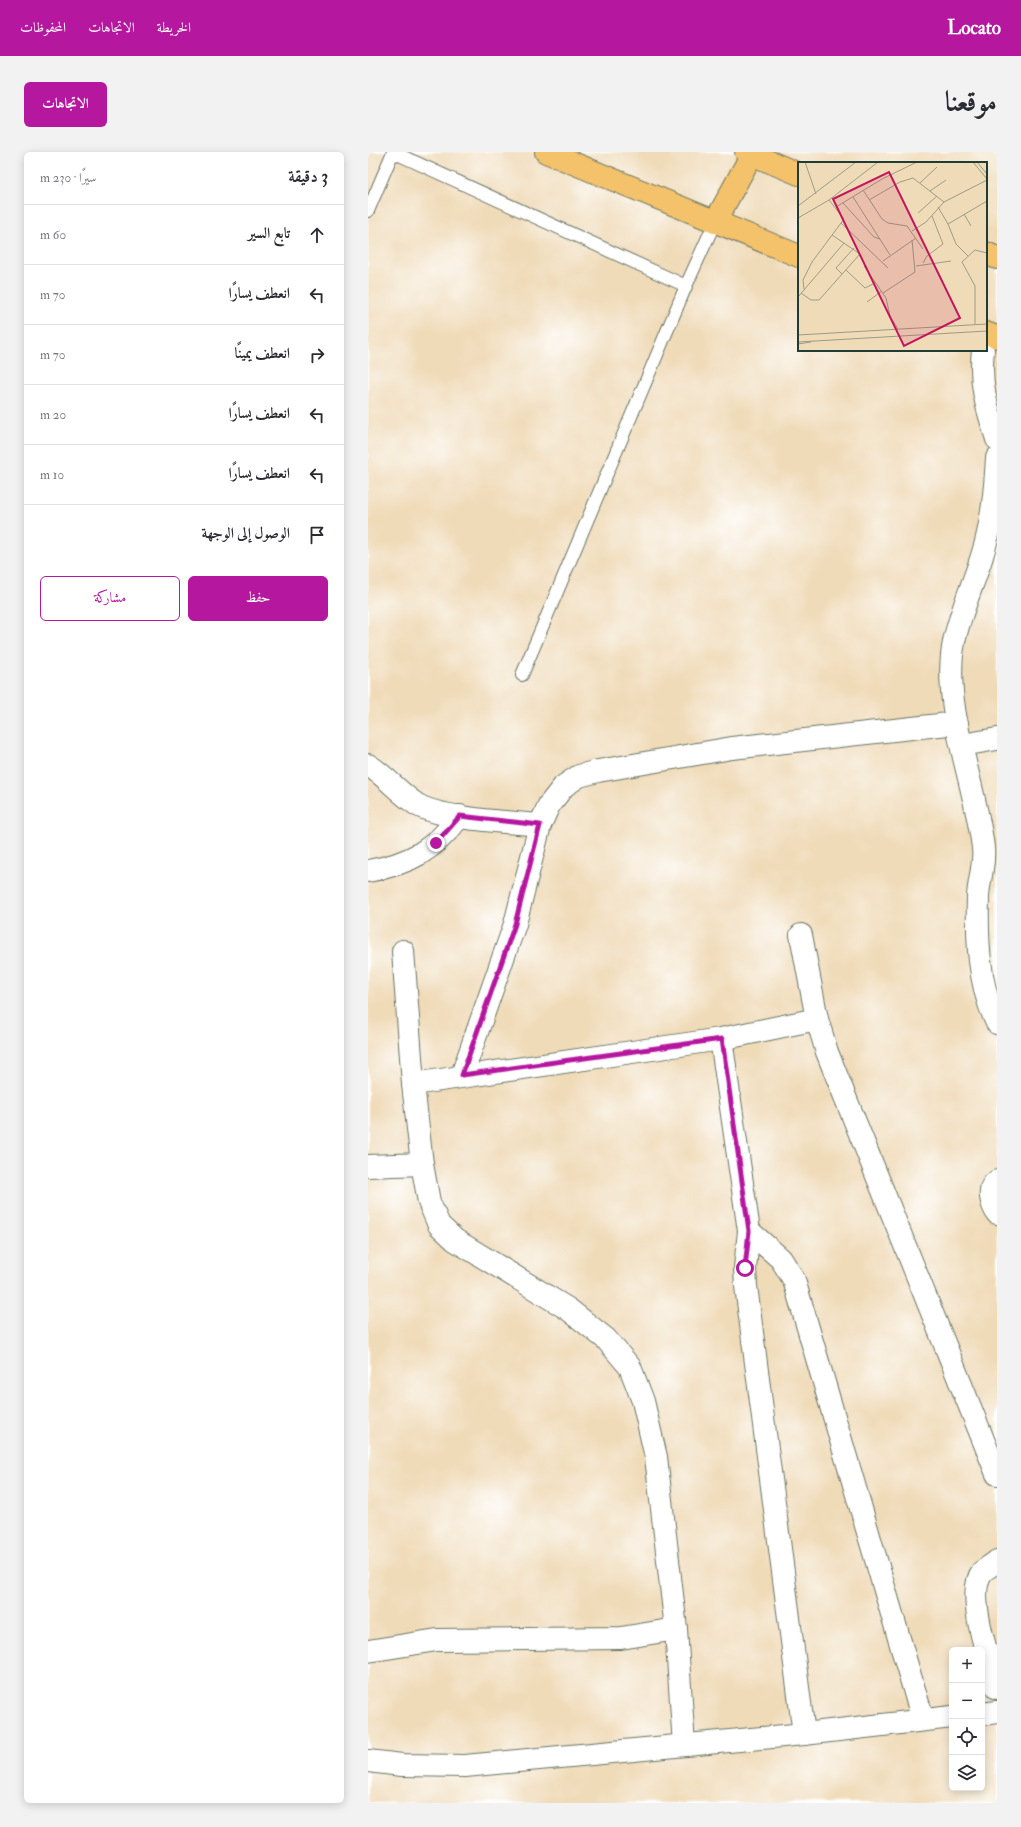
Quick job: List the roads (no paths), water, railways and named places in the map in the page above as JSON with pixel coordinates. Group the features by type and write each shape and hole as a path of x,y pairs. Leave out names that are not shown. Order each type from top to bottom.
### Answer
{"main road":[{"path":"546,152 798,256"},
{"path":"715,222 749,153 798,174"},
{"path":"987,253 997,258"},
{"path":"987,332 997,337"}],"street":[{"path":"983,351 981,376 983,390 997,439"},
{"path":"997,458 992,514 983,555 954,643 952,671 953,701 957,723 990,850 978,895 979,957 986,990 997,1023"},
{"path":"462,1075 515,924 540,825 548,805 564,786 579,776 598,771 732,748 957,723"},
{"path":"962,745 997,739"},
{"path":"368,765 379,771 416,804 432,811 460,816 540,825"},
{"path":"368,871 398,865 421,854 436,843 460,816"},
{"path":"801,935 817,1019 834,1073 997,1474"},
{"path":"403,950 413,1084 422,1164 429,1202 439,1225 455,1240 568,1309 606,1339 630,1367 643,1401 656,1457 676,1629 684,1745"},
{"path":"413,1084 462,1075 722,1039 817,1019"},
{"path":"722,1039 749,1231 745,1268 746,1286 804,1734"},
{"path":"368,1166 422,1164"},
{"path":"997,1181 994,1183 991,1190 991,1201 997,1214"},
{"path":"749,1231 781,1260 794,1280 923,1720"},
{"path":"997,1561 982,1572 977,1584 975,1599 977,1613 997,1688"},
{"path":"368,1651 436,1640 621,1638 676,1629"},
{"path":"985,1714 997,1712"},
{"path":"368,1761 433,1766 464,1766 804,1734 949,1717"}],"lane":[{"path":"368,211 393,152 686,286"},
{"path":"522,675 686,286 715,222"}]}
